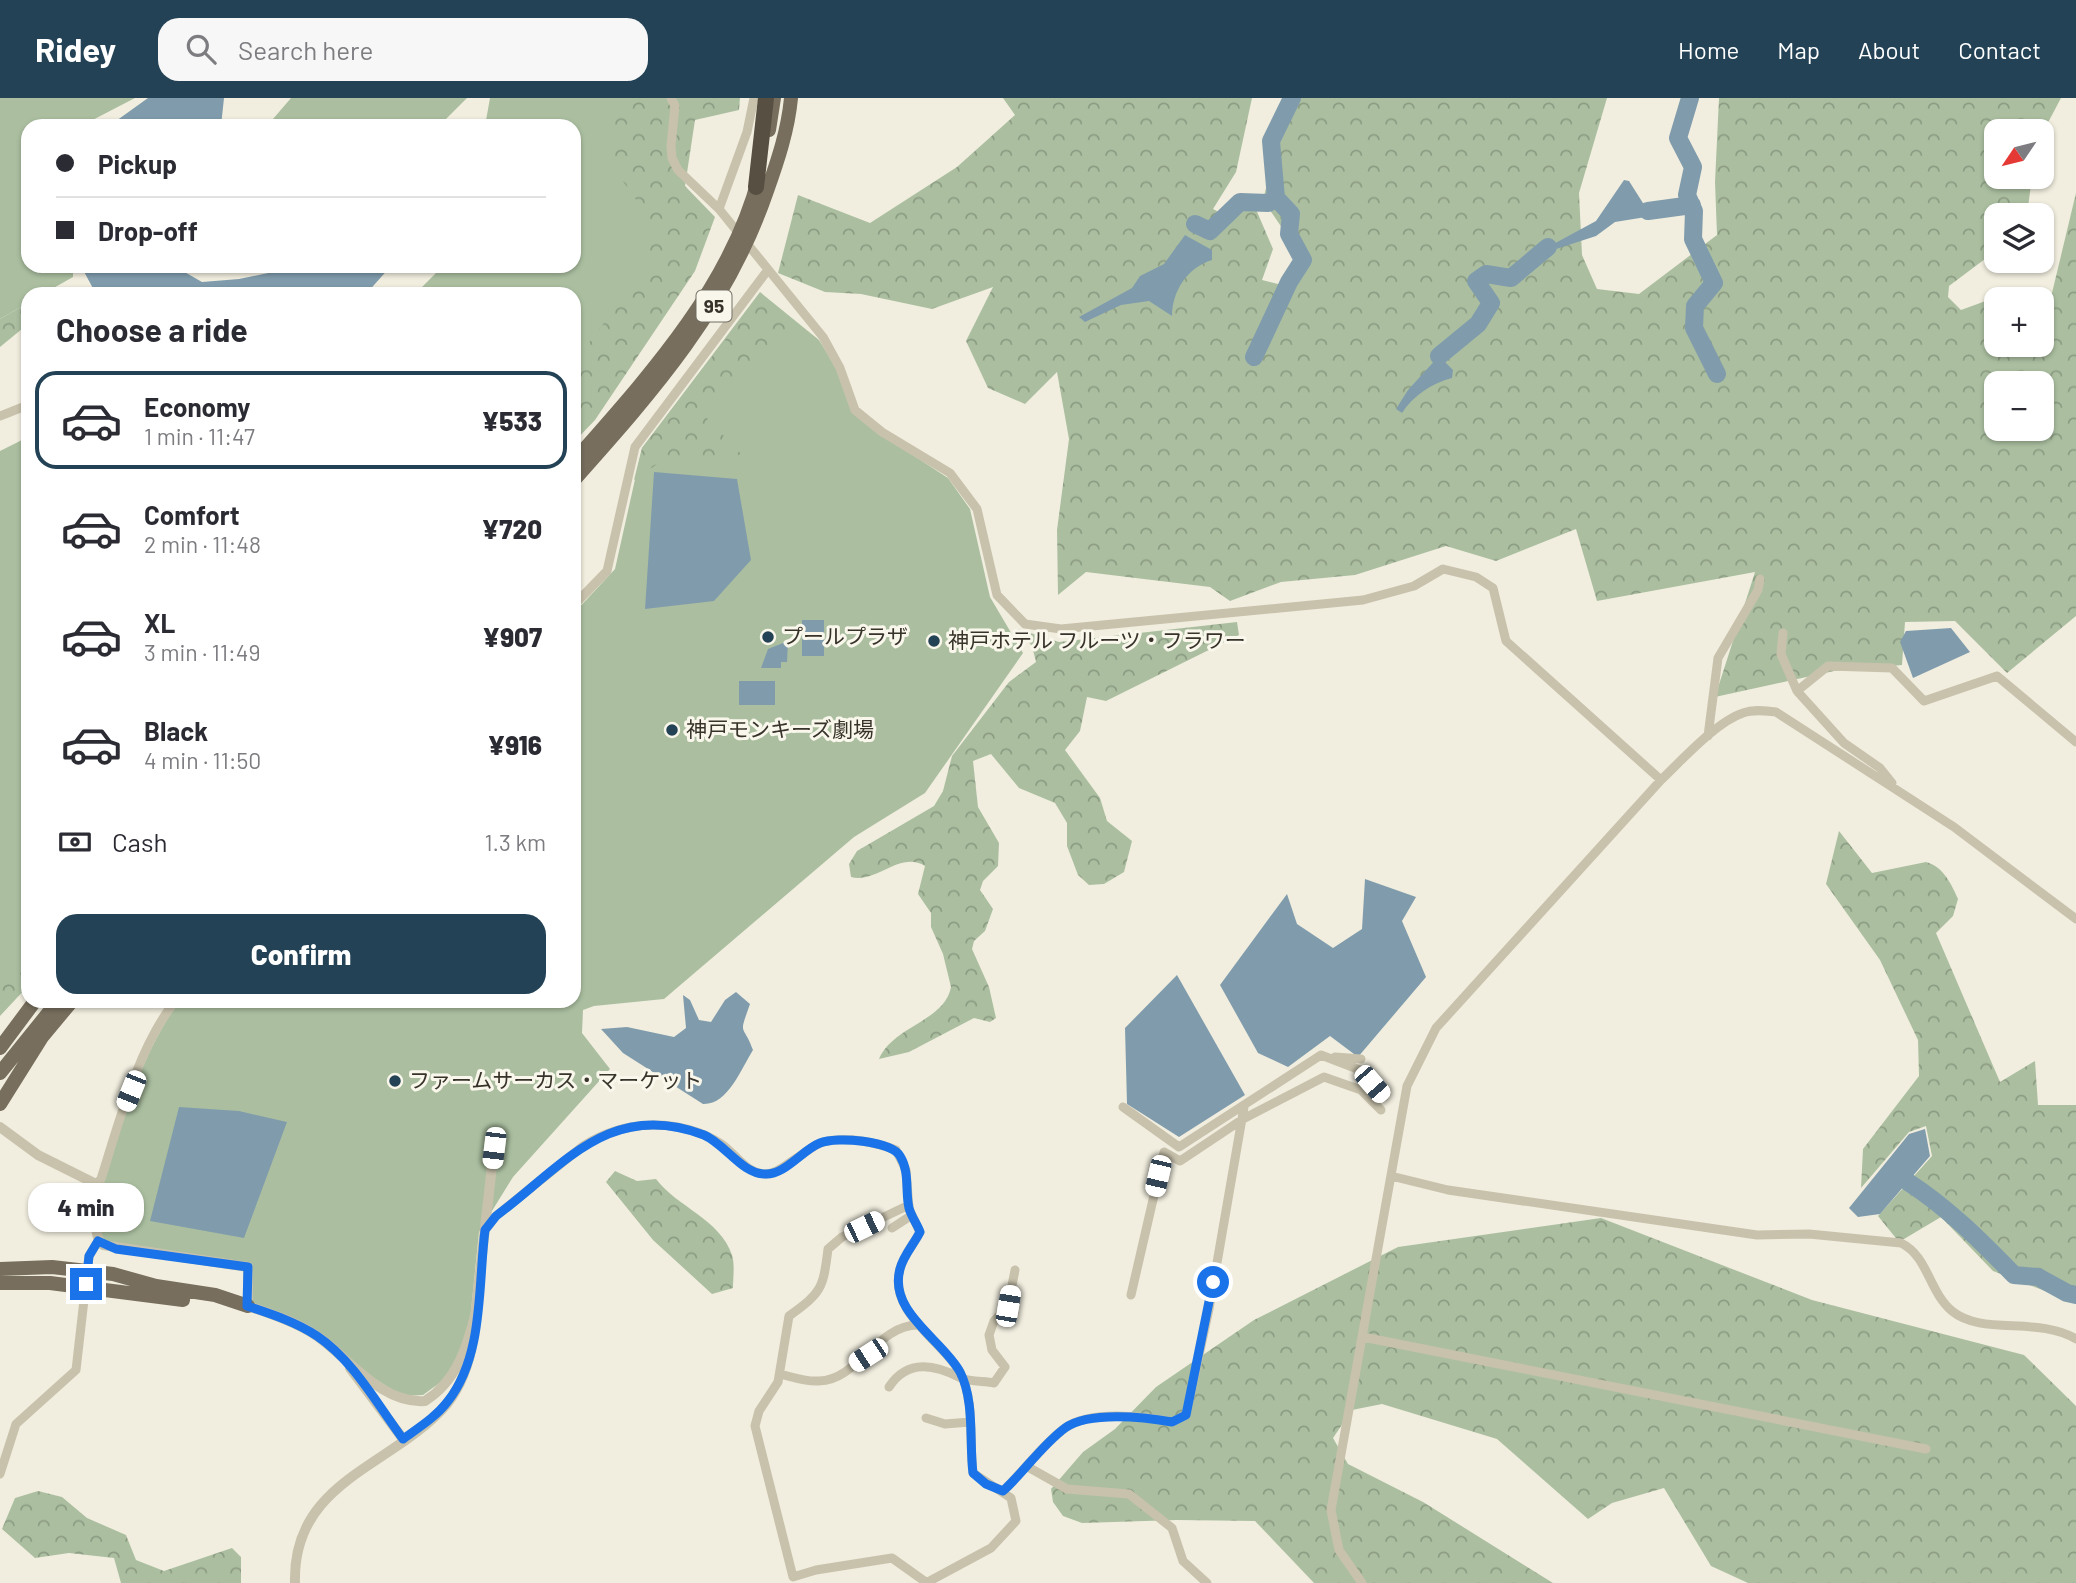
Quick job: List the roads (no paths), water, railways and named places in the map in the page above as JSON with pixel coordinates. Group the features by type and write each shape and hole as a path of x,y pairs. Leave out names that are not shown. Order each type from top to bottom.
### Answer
{"highway":[{"path":"757,187 766,98"}],"main road":[{"name":"95","path":"581,453 632,395 702,300 730,254 757,187 774,98"},
{"name":"95","path":"581,472 685,348 739,262 780,153 791,98"},
{"path":"2,1044 30,1008"},
{"path":"0,1073 52,1008"},
{"path":"0,1104 42,1037 66,1008"},
{"path":"0,1259 31,1268"},
{"path":"0,1269 52,1267 113,1274 156,1291"},
{"path":"0,1280 22,1282 50,1290 156,1291 247,1306"}],"street":[{"path":"671,98 675,106 672,158 678,170 723,213 764,267 824,337 840,368 855,410 883,432 950,473 976,509 997,595 1025,624 1061,629 1363,600 1414,586 1443,569 1476,577 1493,588 1506,641 1661,780"},
{"path":"723,213 754,98"},
{"path":"581,599 607,571 635,447 764,267"},
{"path":"0,416 21,408"},
{"path":"1708,736 1718,658 1758,590 1759,579"},
{"path":"1783,633 1781,654 1797,691 1844,743 1880,768 1897,790"},
{"path":"1797,691 1828,666 1892,668 1924,701 1997,676 2076,742"},
{"path":"1362,1583 1339,1550 1331,1510 1406,1086 1436,1028 1661,780 1708,736 1741,713 1759,710 1776,712 1954,827 2076,919"},
{"path":"96,1184 101,1179 123,1111 157,1028 170,1008"},
{"path":"1123,1107 1179,1147 1321,1055 1361,1059"},
{"path":"1321,1055 1360,1070 1384,1097"},
{"path":"1130,1295 1164,1152 1180,1161 1243,1119 1324,1077 1361,1090 1381,1110"},
{"path":"1003,1491 1066,1427 1104,1417 1145,1417 1172,1422 1186,1415 1244,1107"},
{"path":"485,1230 496,1216 583,1146 599,1136 629,1125 663,1126 703,1135 722,1144 751,1171 765,1174 775,1172 820,1143 837,1140 882,1145 896,1150 902,1159 910,1210 920,1232 904,1260 899,1281 905,1304 918,1325 941,1346 962,1378 970,1422 973,1473 986,1484 1003,1491 1014,1506 1016,1521 1006,1535 991,1548 927,1583 891,1558 816,1570 793,1577 755,1426 759,1411 780,1374 783,1339 789,1316 810,1300 824,1284 828,1249 842,1237 910,1210"},
{"path":"0,1127 38,1155 96,1184 100,1193 98,1241 89,1256 76,1370 16,1424 0,1474"},
{"path":"295,1583 296,1558 315,1511 346,1479 435,1415 456,1390 469,1362 494,1148"},
{"path":"1391,1176 1448,1191 1758,1235 1809,1234 1901,1243 1911,1248 1921,1261 1934,1287 1952,1312 1990,1325 2039,1325 2076,1339"},
{"path":"892,1228 910,1210"},
{"path":"98,1241 116,1249 248,1267 247,1306 295,1324 318,1337 346,1363 390,1395 402,1400 425,1401 454,1376 476,1312"},
{"path":"889,1387 895,1378 913,1367 921,1366 954,1372 962,1378 994,1383 1005,1367 992,1350 989,1335 994,1321 1008,1306 1015,1270"},
{"path":"780,1374 822,1382 868,1355 887,1335 906,1325 918,1325"},
{"path":"1363,1337 1926,1448"},
{"path":"346,1363 403,1439"},
{"path":"926,1418 945,1424 970,1422"},
{"path":"1028,1467 1067,1489 1129,1494 1172,1528 1183,1561 1207,1583"}],"water":[{"path":"148,98 224,98 222,119 119,119"},
{"path":"1624,180 1629,181 1648,211 1646,217 1615,222 1596,236 1547,252 1548,247 1596,221"},
{"path":"1185,235 1212,250 1212,260 1196,268 1183,281 1175,298 1172,316 1149,301 1121,305 1085,322 1079,317 1132,288 1140,276 1164,264"},
{"path":"85,273 186,273 202,282 268,273 385,273 372,287 92,287"},
{"path":"1439,356 1453,370 1452,378 1424,391 1402,413 1396,409 1408,390"},
{"path":"654,472 737,479 751,560 714,601 645,609"},
{"path":"802,620 824,620 824,656 802,656"},
{"path":"1951,628 1970,652 1913,678 1900,642 1906,631"},
{"path":"788,641 787,662 781,662 781,668 761,668 768,649"},
{"path":"739,681 775,681 775,705 739,705"},
{"path":"1365,879 1416,897 1402,921 1426,977 1358,1057 1330,1036 1288,1067 1258,1053 1220,985 1287,894 1297,924 1333,948 1362,929"},
{"path":"1177,975 1245,1095 1179,1137 1127,1104 1125,1028"},
{"path":"736,992 750,1004 743,1029 753,1050 727,1092 712,1103 703,1104 623,1053 601,1029 627,1027 674,1037 686,1028 683,995 690,1000 699,1020 711,1022 725,1000"},
{"path":"179,1107 239,1111 287,1122 244,1238 150,1221"},
{"path":"1925,1129 1930,1156 1880,1214 1858,1217 1849,1208 1909,1134"}],"waterway":[{"path":"1254,357 1289,282 1303,260 1289,234 1291,214 1276,198 1271,141 1292,98"},
{"path":"1690,98 1678,138 1693,167 1687,195 1694,211 1693,239 1714,283 1695,306 1694,328 1717,374"},
{"path":"1195,224 1210,231 1240,202 1268,203 1276,198"},
{"path":"1648,211 1692,205"},
{"path":"1439,356 1478,324 1491,303 1476,281 1486,274 1511,278 1548,247"},
{"path":"1908,1182 1977,1237 2014,1275 2038,1277 2076,1295"}],"place":[{"name":"プールプラザ","path":"768,637"},
{"name":"神戸ホテル フルーツ・フラワー","path":"934,641"},
{"name":"神戸モンキーズ劇場","path":"672,730"},
{"name":"ファームサーカス・マーケット","path":"395,1081"}]}
